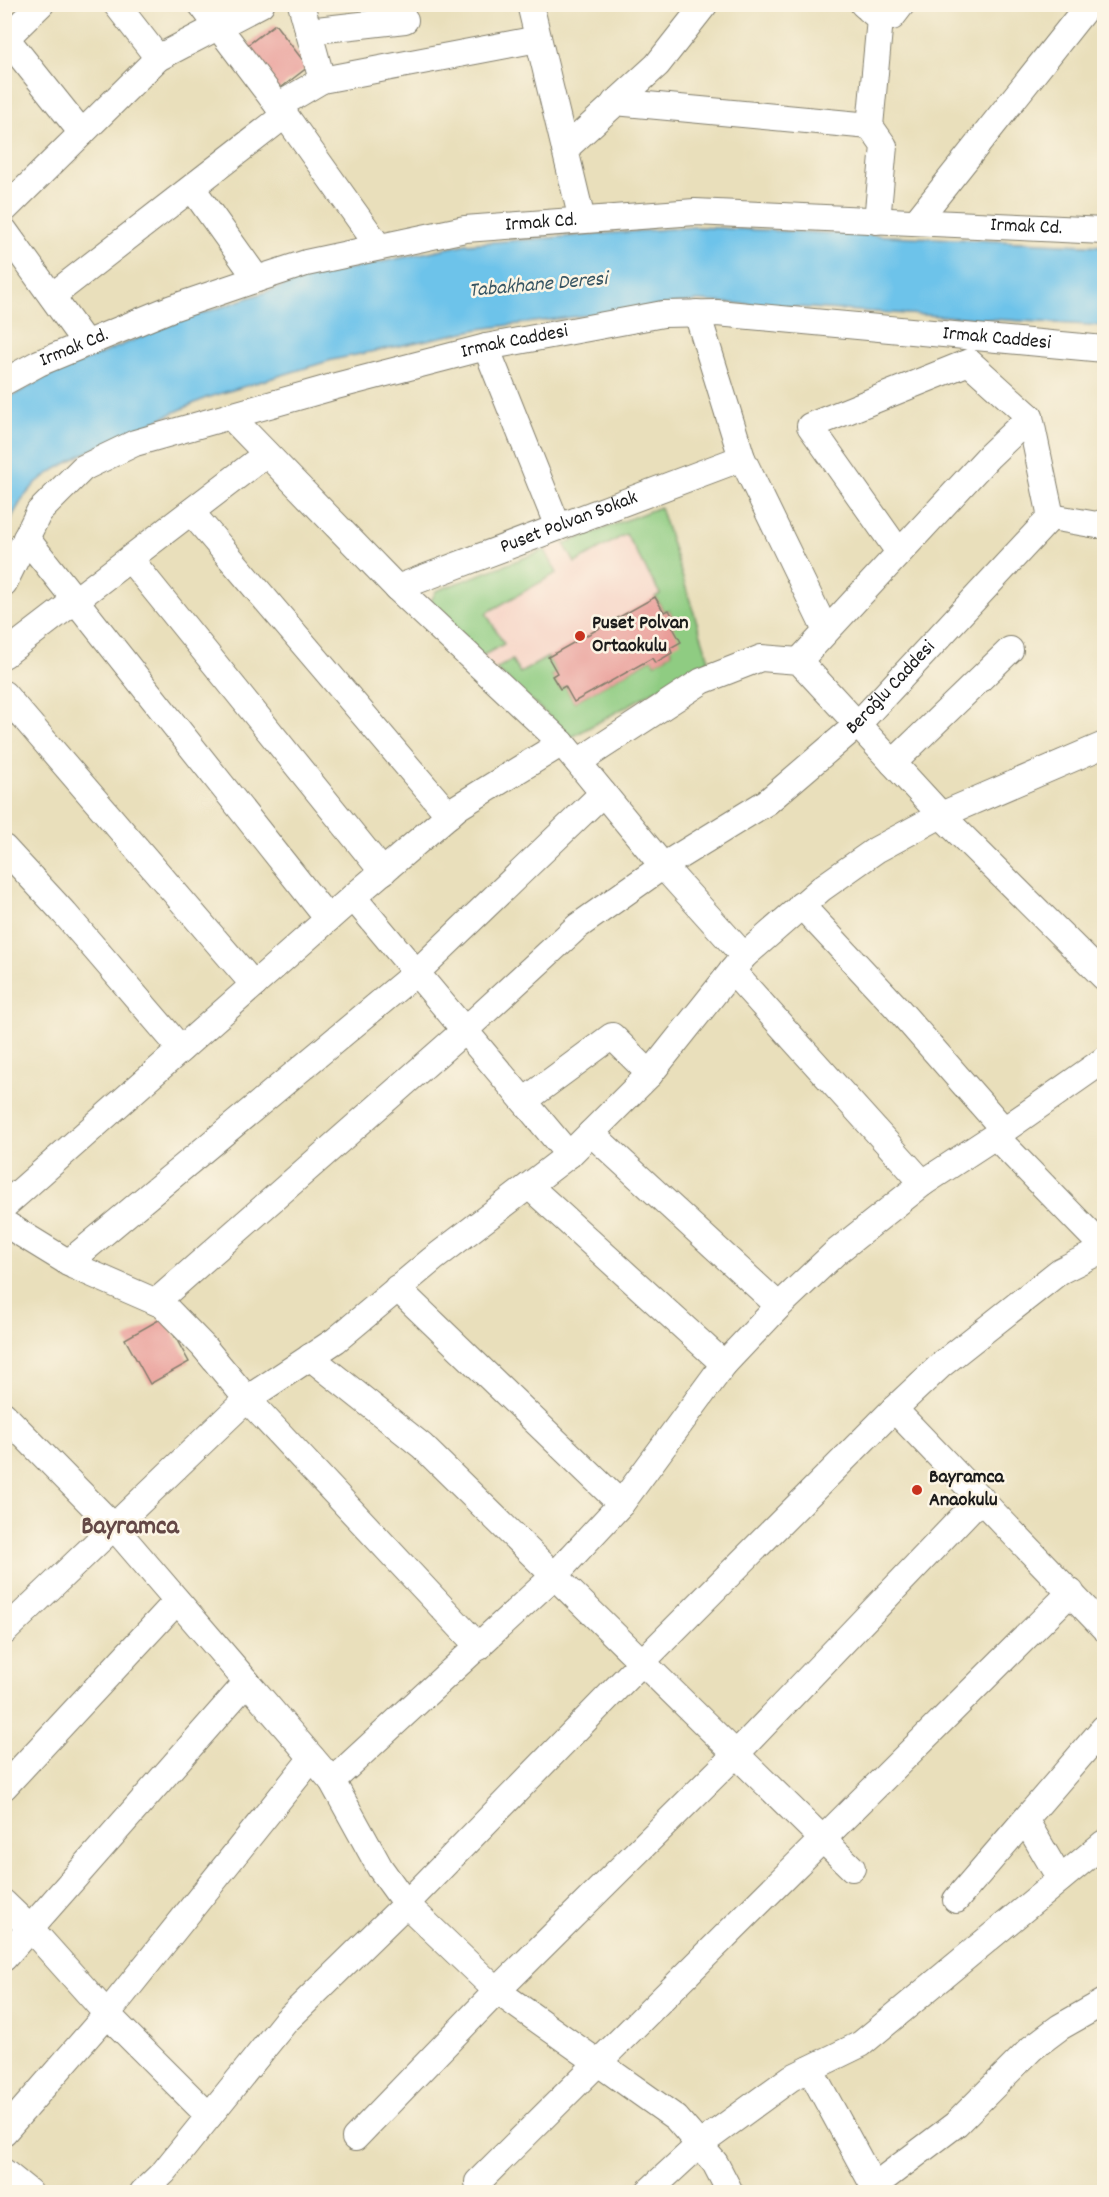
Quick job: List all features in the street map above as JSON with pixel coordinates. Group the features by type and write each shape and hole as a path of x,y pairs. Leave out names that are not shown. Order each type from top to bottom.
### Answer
{"street":[{"path":"41,4 5,39 82,133"},
{"path":"116,4 158,58"},
{"path":"201,4 379,247"},
{"path":"4,210 158,58 261,4"},
{"path":"301,4 322,80"},
{"path":"530,4 582,220"},
{"path":"565,149 657,65 705,4"},
{"path":"877,221 884,146 870,126 872,12 892,17 902,4"},
{"path":"916,222 1089,4"},
{"path":"308,31 405,20"},
{"path":"52,296 192,188 281,111 322,80 538,39"},
{"path":"615,102 870,126"},
{"path":"192,188 257,279"},
{"name":"Irmak Cd.","path":"4,382 39,363 172,308 257,279 306,263 465,229 695,212 1104,231"},
{"path":"5,231 86,344"},
{"path":"697,313 742,458 826,632"},
{"name":"Irmak Caddesi","path":"4,583 39,512 83,468 135,443 336,386 486,347 663,314 717,313 1104,349"},
{"path":"486,347 558,527"},
{"path":"899,552 810,426 969,362 1030,417 1051,517 1102,529"},
{"path":"230,417 397,588 562,742 738,963 923,1183"},
{"path":"799,661 989,456 1030,417"},
{"path":"4,655 266,454"},
{"name":"Puset Polvan Sokak","path":"397,588 742,458"},
{"path":"191,512 449,815"},
{"name":"Beroğlu Caddesi","path":"156,1302 465,1030 578,926 663,866 767,802 858,724 1051,517"},
{"path":"26,538 328,919"},
{"path":"130,559 383,872"},
{"path":"893,764 1010,650"},
{"path":"578,762 702,681 761,658 799,661 940,815 1104,977"},
{"path":"4,694 254,985"},
{"path":"4,1206 458,807 562,742"},
{"path":"4,1632 247,1400 336,1340 398,1288 569,1155 650,1074 738,963 822,888 876,850 940,815 1104,745"},
{"path":"68,1263 417,972 603,792"},
{"path":"4,848 65,914 181,1050"},
{"path":"354,897 569,1155"},
{"path":"143,2193 164,2172 285,2022 406,1904 642,1662 894,1409 941,1365 1060,1271 1104,1249 1000,1133 897,1008 801,905"},
{"path":"524,1101 612,1036 650,1074"},
{"path":"332,1781 554,1576 621,1504 724,1364 779,1306 835,1253 923,1183 1000,1133 1104,1060"},
{"path":"591,1133 779,1306"},
{"path":"529,1186 724,1364"},
{"path":"4,1223 68,1263 163,1305 203,1346 247,1400 479,1647"},
{"path":"398,1288 621,1504"},
{"path":"310,1357 422,1446 852,1868"},
{"path":"894,1409 1104,1628"},
{"path":"4,1415 114,1527 332,1781 380,1868 406,1904 497,1991 676,2118 715,2163 730,2193"},
{"path":"355,2138 497,1991 736,1754 981,1498"},
{"path":"478,2182 1071,1592"},
{"path":"4,1787 177,1600"},
{"path":"4,1958 247,1682"},
{"path":"956,1900 1104,1728"},
{"path":"4,2132 107,2014 312,1758"},
{"path":"1026,1821 1060,1879"},
{"path":"648,2193 699,2145 791,2078 861,2044 1104,1843"},
{"path":"4,1903 31,1929 107,2014 209,2116"},
{"path":"810,2069 875,2189 956,2124 1032,2048 1060,2027 1104,2002"},
{"path":"4,2172 29,2193"}],"shaded area":[{"name":"Puset Polvan Ortaokulu","path":"660,507 709,660 572,737 437,616 436,591"}],"green space":[{"path":"660,507 709,660 572,737 496,669 512,660 520,673 548,657 557,673 552,676 560,689 565,686 574,702 652,658 655,663 672,653 670,648 672,626 676,623 669,610 664,612 655,597 660,594 626,534 575,563 564,544"},
{"path":"545,550 557,573 486,613 504,644 482,656 430,603 436,591"}],"water":[{"name":"Tabakhane Deresi","path":"695,227 1104,246 1104,326 697,301 479,329 332,360 206,398 83,454 37,482 23,498 5,536 5,400 46,377 177,322 310,277 467,244"}],"building":[{"path":"275,24 308,67 278,90 245,47"},
{"path":"655,597 664,612 669,610 676,623 672,626 681,642 670,648 672,653 655,663 652,658 574,702 565,686 560,689 552,676 557,673 548,657"},
{"path":"164,1317 189,1362 150,1384 125,1339"}],"place":[{"name":"Puset Polvan Ortaokulu","path":"580,636"},
{"name":"Bayramca Anaokulu","path":"917,1490"}],"district":[{"name":"Bayramca","path":"130,1527"}]}
